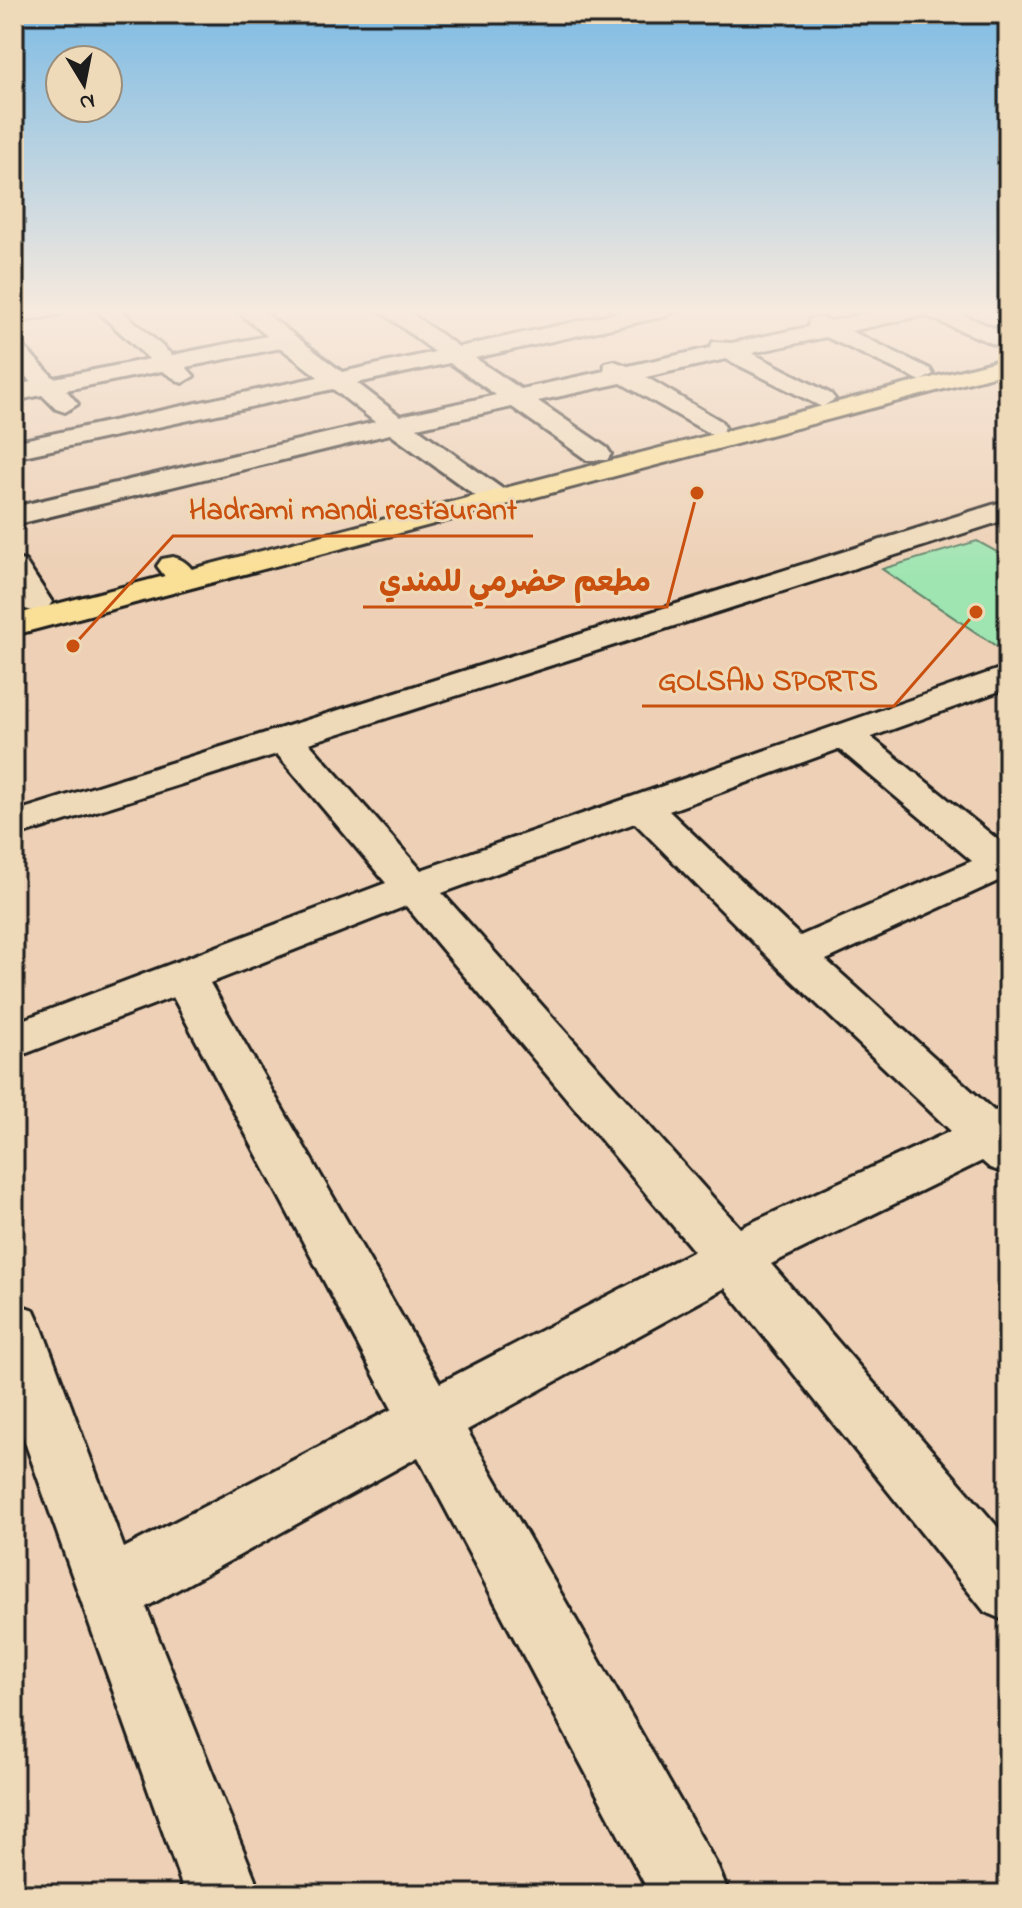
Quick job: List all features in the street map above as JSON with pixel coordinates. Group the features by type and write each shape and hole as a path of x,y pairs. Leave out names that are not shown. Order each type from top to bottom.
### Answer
{"highway":[{"path":"488,492 597,454 826,398"},
{"path":"25,605 178,573 488,492 873,398"},
{"path":"14,625 178,573"}],"street":[{"path":"60,398 134,487"},
{"path":"206,398 271,454"},
{"path":"14,450 260,398"},
{"path":"362,398 488,492"},
{"path":"518,398 597,454"},
{"path":"14,516 395,425 530,398"},
{"path":"663,398 712,427"},
{"path":"14,825 1008,509"},
{"path":"14,568 25,605"},
{"path":"14,1041 413,888 1008,676"},
{"path":"794,956 1006,865 845,735"},
{"path":"284,738 732,1257 1008,1589"},
{"path":"108,1592 732,1257 1002,1139 794,956 642,807"},
{"path":"183,974 691,1894"},
{"path":"14,1328 108,1592 223,1894"}],"green space":[{"path":"977,541 1008,558 1008,654 882,569"}],"place":[{"name":"مطعم حضرمي للمندي","path":"697,493"},
{"name":"GOLSAN SPORTS","path":"976,612"},
{"name":"Hadrami mandi restaurant","path":"73,646"}]}
